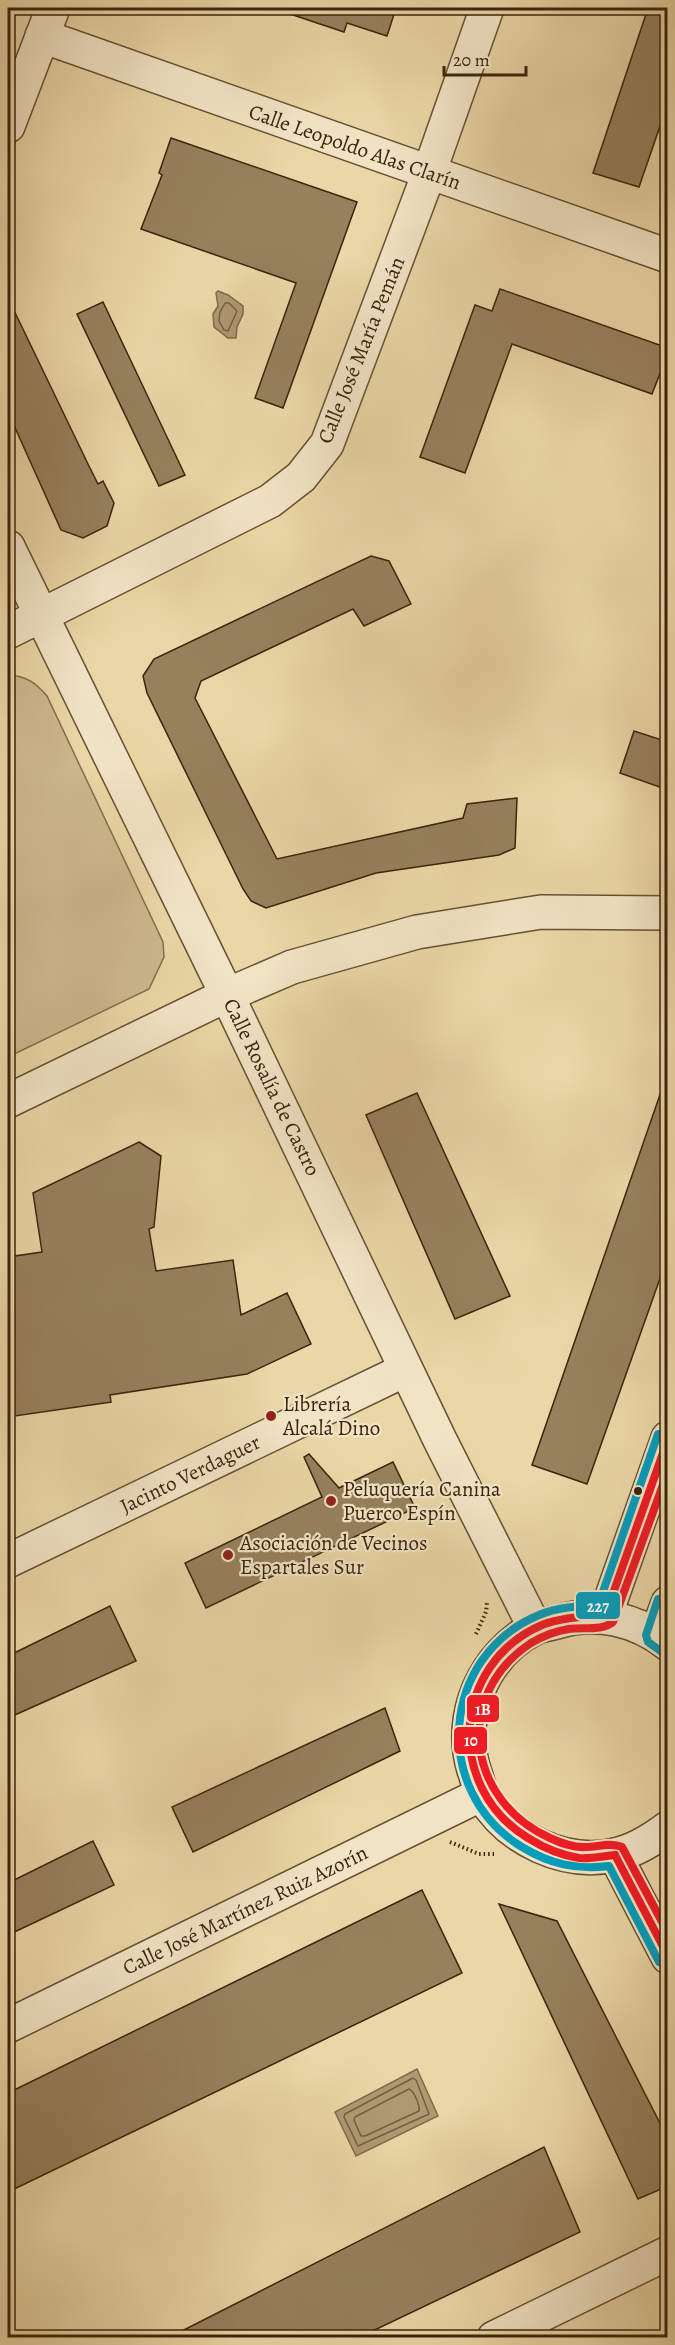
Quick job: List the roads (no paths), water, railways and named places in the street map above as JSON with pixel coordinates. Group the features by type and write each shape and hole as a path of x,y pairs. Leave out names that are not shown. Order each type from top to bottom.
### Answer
{"street":[{"name":"Calle José María Pemán","path":"8,632 270,501 301,477 327,444 429,173 487,8"},
{"name":"Calle Leopoldo Alas Clarín","path":"48,22 429,173 668,256"},
{"path":"8,126 48,22"},
{"name":"Calle Rosalía de Castro","path":"8,547 227,995 405,1370 535,1628"},
{"path":"8,1101 227,995 292,968 417,932 541,912 668,913"},
{"name":"Jacinto Verdaguer","path":"8,1562 405,1370"},
{"path":"605,1616 668,1438"},
{"path":"668,1603 662,1640 627,1621 605,1616 574,1616 535,1628 505,1649 482,1679 469,1717 469,1752 482,1794 498,1817 519,1836 555,1853 583,1858 615,1855 648,1843 668,1828"},
{"name":"Calle José Martínez Ruiz Azorín","path":"8,2026 482,1794"},
{"path":"615,1855 668,1956"},
{"path":"494,2337 668,2253"}],"water":[{"path":"218,291 243,306 236,338 228,338 214,327 213,314 218,306 216,293"},
{"path":"417,2069 438,2116 356,2156 335,2112"}],"place":[{"name":"Librería Alcalá Dino","path":"271,1416"},
{"name":"Peluquería Canina Puerco Espín","path":"331,1501"},
{"name":"Asociación de Vecinos Espartales Sur","path":"228,1555"}]}
